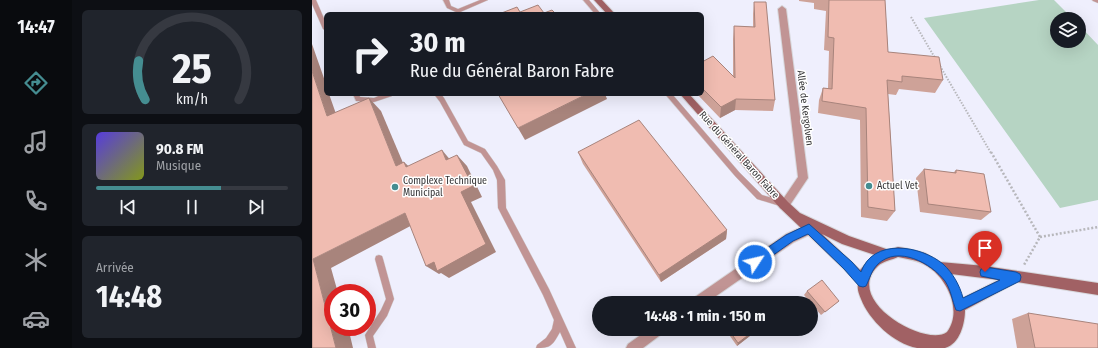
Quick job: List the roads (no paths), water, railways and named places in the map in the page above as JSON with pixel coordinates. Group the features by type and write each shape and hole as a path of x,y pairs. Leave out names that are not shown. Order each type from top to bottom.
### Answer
{"main road":[{"path":"598,0 609,12"},
{"name":"Rue du Général Baron Fabre","path":"686,96 784,205 848,265 863,282"},
{"name":"Rue du Général Baron Fabre","path":"796,216 846,240 886,254"},
{"path":"898,252 912,254 926,259 939,268 949,279 956,292 960,306 958,323 950,343 927,348 902,345 886,334 875,323 867,310 863,296 863,282 867,270 874,260 886,254 898,252"},
{"path":"939,268 1098,289"},
{"path":"960,306 1016,277"}],"street":[{"name":"Allée de Kergolven","path":"782,9 803,178 784,205"},
{"path":"706,296 790,238 809,228"},
{"path":"632,348 649,336"}],"lane":[{"path":"313,0 324,25"},
{"path":"446,0 449,7 458,11 485,0"},
{"path":"586,0 596,12"},
{"path":"357,96 358,99 374,100 385,96"},
{"path":"439,96 466,143 483,151 495,168 501,180 502,208 546,292 572,348"},
{"path":"670,96 737,174 760,197 784,205"},
{"path":"372,348 369,335 384,313 390,299 379,259"},
{"path":"540,348 549,341 556,330 558,320"}],"place":[{"name":"Actuel Vet","path":"869,186"},
{"name":"Complexe Technique Municipal","path":"395,187"}]}
